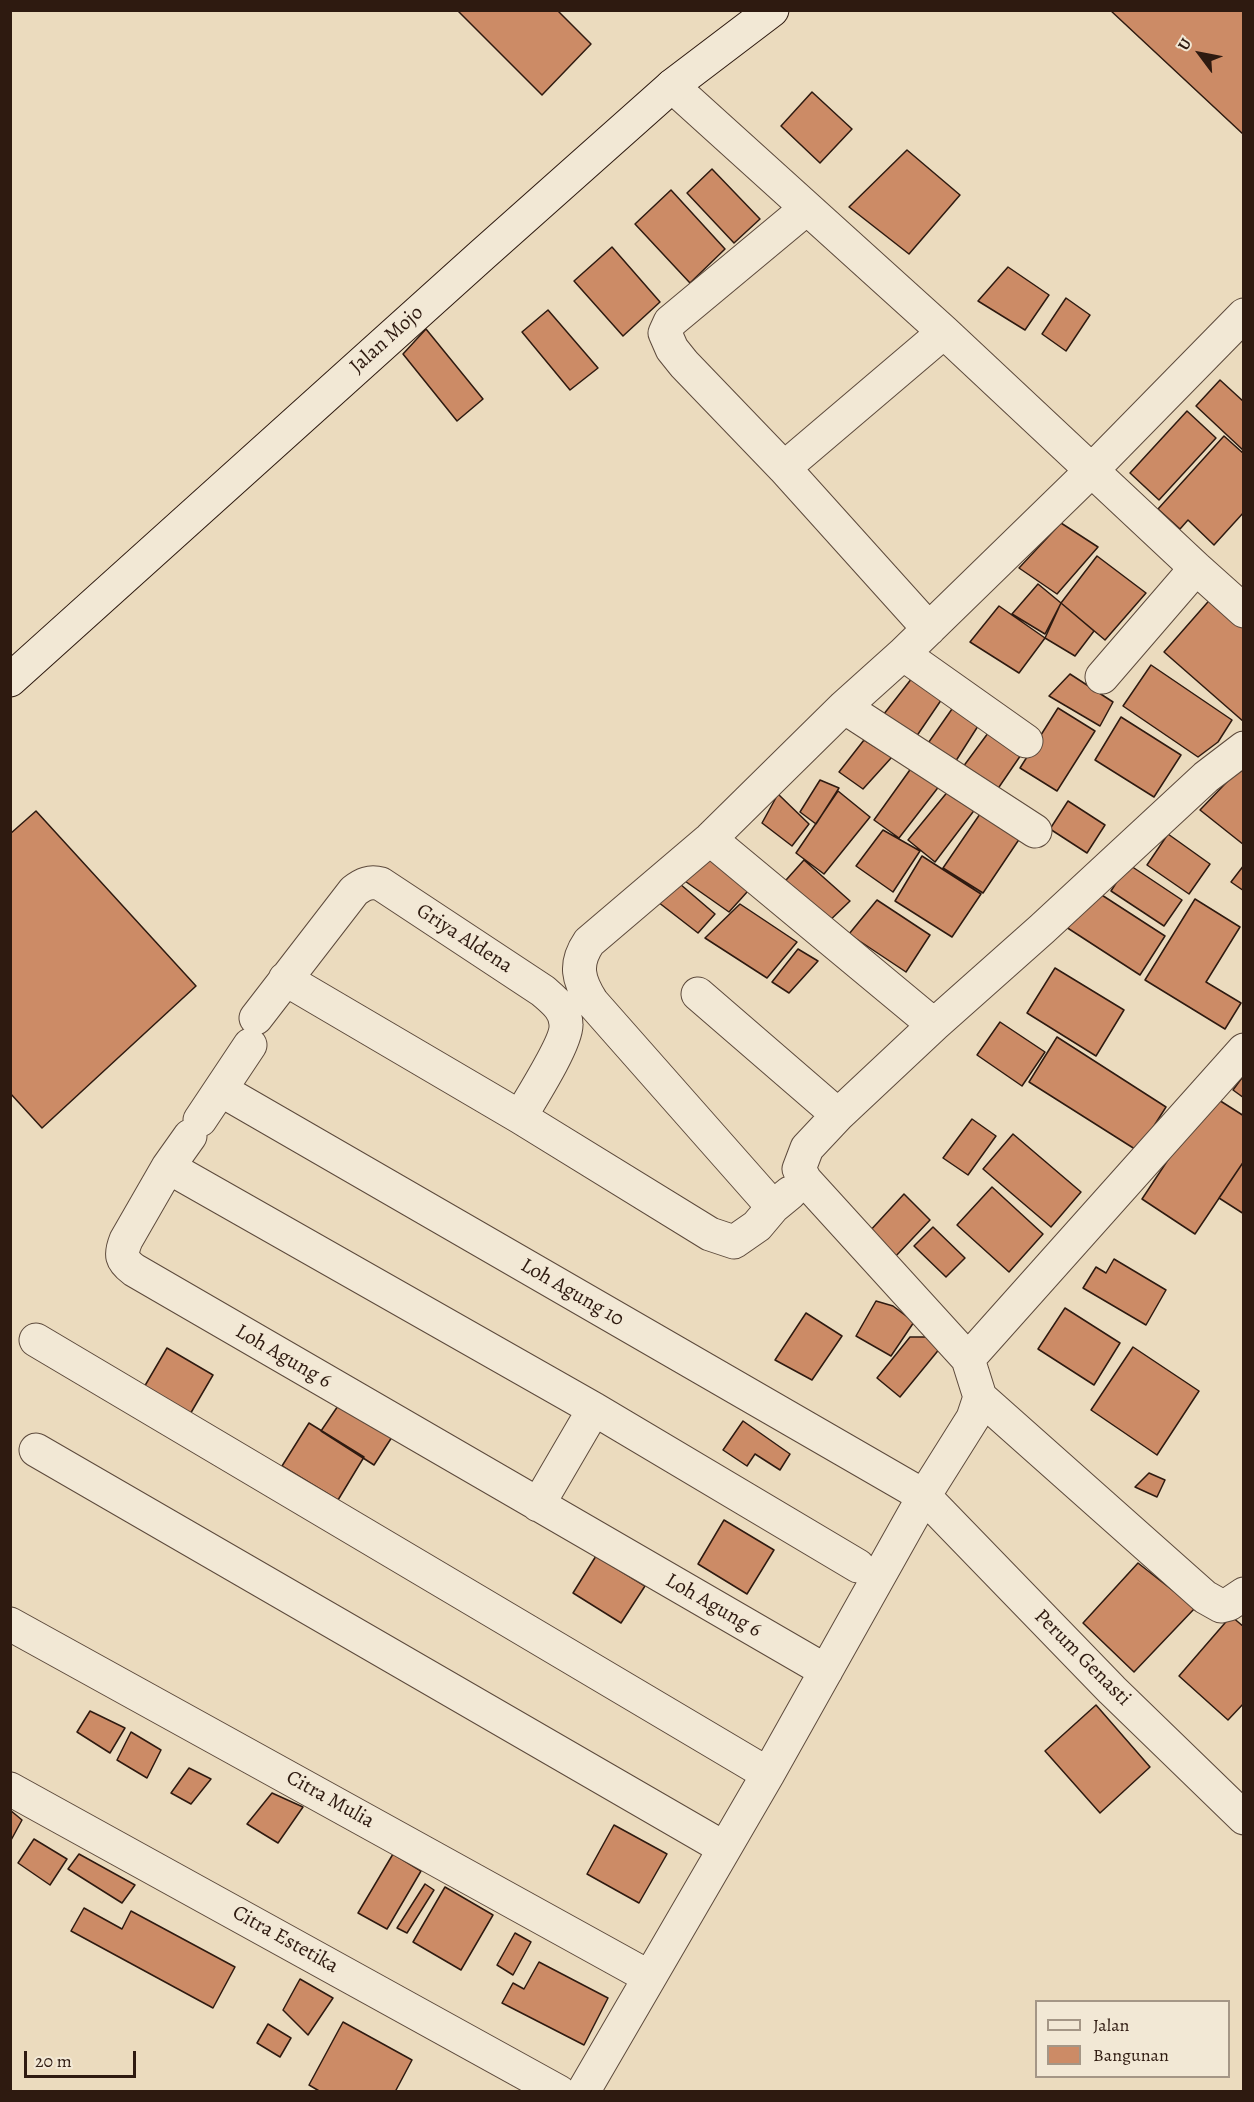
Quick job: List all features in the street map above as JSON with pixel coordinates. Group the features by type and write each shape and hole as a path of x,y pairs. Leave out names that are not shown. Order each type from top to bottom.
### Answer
{"street":[{"name":"Jalan Mojo","path":"10,680 672,86 772,10"},
{"path":"672,86 944,332 1244,611"},
{"path":"807,208 670,322 665,333 672,349 684,364 784,468 929,629"},
{"path":"773,1207 592,1002 583,987 579,970 582,953 590,942 710,838 844,707 929,629 1091,471 1244,315"},
{"path":"784,468 944,332"},
{"path":"1102,677 1196,568"},
{"path":"903,654 1026,741"},
{"path":"844,707 1035,831"},
{"path":"1244,748 1206,777 838,1115 807,1148 800,1169 805,1180 969,1359 980,1397 1205,1597 1221,1606 1229,1604 1244,1594"},
{"path":"710,838 934,1025"},
{"name":"Griya Aldena","path":"221,1090 285,979 354,891 374,882 381,884 543,991 561,1007 567,1025 560,1046 520,1117"},
{"path":"285,979 520,1117 710,1234 734,1242 756,1226 773,1207 805,1180"},
{"path":"699,994 838,1115"},
{"path":"969,1359 1244,1050"},
{"name":"Loh Agung 6","path":"221,1090 168,1167 126,1240 121,1253 123,1262 537,1505 826,1671"},
{"name":"Loh Agung 10","path":"221,1090 924,1496"},
{"path":"168,1167 594,1409 858,1566"},
{"path":"36,1340 768,1774"},
{"path":"583,2091 768,1774 924,1496 973,1418 980,1397"},
{"path":"537,1505 594,1409"},
{"path":"36,1450 724,1848"},
{"name":"Perum Genasti","path":"924,1496 1112,1690 1244,1818"},
{"name":"Citra Mulia","path":"10,1624 649,1977"},
{"name":"Citra Estetika","path":"10,1789 559,2091"}],"building":[{"path":"457,10 557,10 591,44 542,95"},
{"path":"1110,10 1244,10 1244,135"},
{"path":"812,92 852,129 820,163 781,126"},
{"path":"907,150 960,195 909,254 849,207"},
{"path":"712,169 760,219 734,243 687,193"},
{"path":"671,190 725,249 690,283 635,224"},
{"path":"612,247 660,302 623,336 574,281"},
{"path":"1008,267 1049,295 1025,330 978,301"},
{"path":"1066,298 1090,315 1066,351 1042,334"},
{"path":"548,310 598,368 570,390 522,332"},
{"path":"426,329 483,399 457,421 403,354"},
{"path":"1220,380 1244,402 1244,451 1196,406"},
{"path":"1187,411 1216,438 1159,500 1130,473"},
{"path":"1224,436 1244,454 1244,512 1214,545 1188,520 1180,529 1158,509"},
{"path":"1061,523 1098,547 1057,594 1019,568"},
{"path":"1097,556 1146,593 1105,640 1061,603"},
{"path":"1038,584 1061,603 1045,634 1012,614"},
{"path":"1214,595 1244,621 1244,722 1164,652"},
{"path":"1061,603 1094,631 1075,656 1045,638"},
{"path":"999,606 1045,638 1019,673 970,642"},
{"path":"1151,665 1232,720 1218,742 1198,757 1123,706"},
{"path":"916,673 948,690 914,740 880,719"},
{"path":"1070,674 1113,702 1100,726 1049,696"},
{"path":"959,699 985,715 952,767 924,749"},
{"path":"1058,708 1095,731 1057,791 1020,768"},
{"path":"1121,717 1181,755 1154,797 1095,760"},
{"path":"994,725 1025,749 997,790 960,771"},
{"path":"864,740 892,757 863,789 839,772"},
{"path":"1244,764 1244,845 1200,810"},
{"path":"912,767 940,785 899,838 874,820"},
{"path":"820,780 839,788 816,824 800,812"},
{"path":"954,784 979,804 935,862 908,840"},
{"path":"838,791 870,817 824,874 796,853"},
{"path":"778,794 809,824 792,846 762,823"},
{"path":"1068,801 1105,825 1087,853 1050,829"},
{"path":"36,811 196,986 42,1128 10,1093 10,834"},
{"path":"980,814 1020,838 983,893 943,868"},
{"path":"883,830 920,851 893,892 856,866"},
{"path":"1168,834 1210,864 1189,894 1147,865"},
{"path":"713,843 757,881 729,912 682,879"},
{"path":"922,856 981,894 952,937 895,901"},
{"path":"804,860 850,901 824,926 778,889"},
{"path":"1128,864 1182,900 1164,926 1111,891"},
{"path":"1244,865 1244,891 1231,882"},
{"path":"673,878 715,914 698,933 658,902"},
{"path":"1091,888 1165,936 1140,975 1066,927"},
{"path":"1195,899 1240,927 1206,982 1241,1003 1225,1029 1145,980"},
{"path":"877,900 930,935 906,972 849,934"},
{"path":"740,904 797,942 767,978 705,938"},
{"path":"798,949 818,961 789,993 772,982"},
{"path":"1055,968 1124,1010 1096,1056 1027,1013"},
{"path":"1000,1022 1045,1052 1022,1086 977,1055"},
{"path":"1057,1037 1166,1107 1138,1151 1029,1082"},
{"path":"1244,1075 1244,1098 1233,1090"},
{"path":"1211,1095 1244,1116 1244,1161 1195,1234 1142,1199"},
{"path":"972,1119 996,1136 968,1175 943,1158"},
{"path":"1013,1134 1081,1192 1051,1227 983,1169"},
{"path":"1244,1161 1244,1214 1219,1198"},
{"path":"992,1187 1043,1234 1009,1272 957,1225"},
{"path":"904,1194 930,1220 894,1258 868,1233"},
{"path":"933,1227 965,1258 946,1277 914,1246"},
{"path":"1114,1259 1166,1290 1146,1325 1083,1288 1096,1267 1106,1273"},
{"path":"876,1301 893,1306 914,1322 891,1356 856,1336"},
{"path":"1065,1308 1120,1343 1094,1385 1038,1349"},
{"path":"806,1313 842,1336 812,1380 775,1360"},
{"path":"910,1337 929,1337 941,1347 900,1397 877,1378"},
{"path":"1133,1347 1199,1391 1157,1455 1091,1410"},
{"path":"167,1348 213,1375 189,1416 143,1389"},
{"path":"340,1403 392,1437 374,1465 321,1431"},
{"path":"743,1421 790,1454 780,1470 755,1454 747,1466 723,1450"},
{"path":"309,1423 364,1457 338,1500 282,1466"},
{"path":"1149,1473 1165,1480 1157,1497 1135,1487"},
{"path":"724,1520 774,1550 747,1594 698,1564"},
{"path":"596,1556 645,1586 621,1623 573,1593"},
{"path":"1138,1563 1195,1608 1134,1672 1083,1623"},
{"path":"1231,1616 1244,1627 1244,1703 1228,1720 1179,1676"},
{"path":"1096,1705 1150,1767 1100,1813 1045,1751"},
{"path":"90,1711 125,1728 110,1753 77,1732"},
{"path":"131,1732 161,1750 147,1778 117,1760"},
{"path":"189,1768 211,1779 191,1804 171,1793"},
{"path":"272,1793 303,1807 278,1843 247,1824"},
{"path":"10,1810 22,1820 10,1842"},
{"path":"614,1825 667,1854 639,1903 587,1874"},
{"path":"34,1839 67,1859 50,1885 18,1863"},
{"path":"79,1854 135,1885 122,1903 68,1869"},
{"path":"393,1854 421,1871 387,1929 358,1913"},
{"path":"425,1884 434,1890 407,1933 397,1928"},
{"path":"445,1887 493,1915 461,1970 413,1942"},
{"path":"84,1908 122,1929 131,1911 235,1967 213,2008 71,1931"},
{"path":"515,1933 531,1942 513,1975 497,1965"},
{"path":"539,1962 608,1998 584,2045 502,2003 513,1983 524,1989"},
{"path":"300,1979 333,1998 308,2035 283,2010"},
{"path":"343,2022 412,2060 395,2092 321,2092 309,2085"},
{"path":"268,2024 291,2038 280,2057 257,2043"}]}
